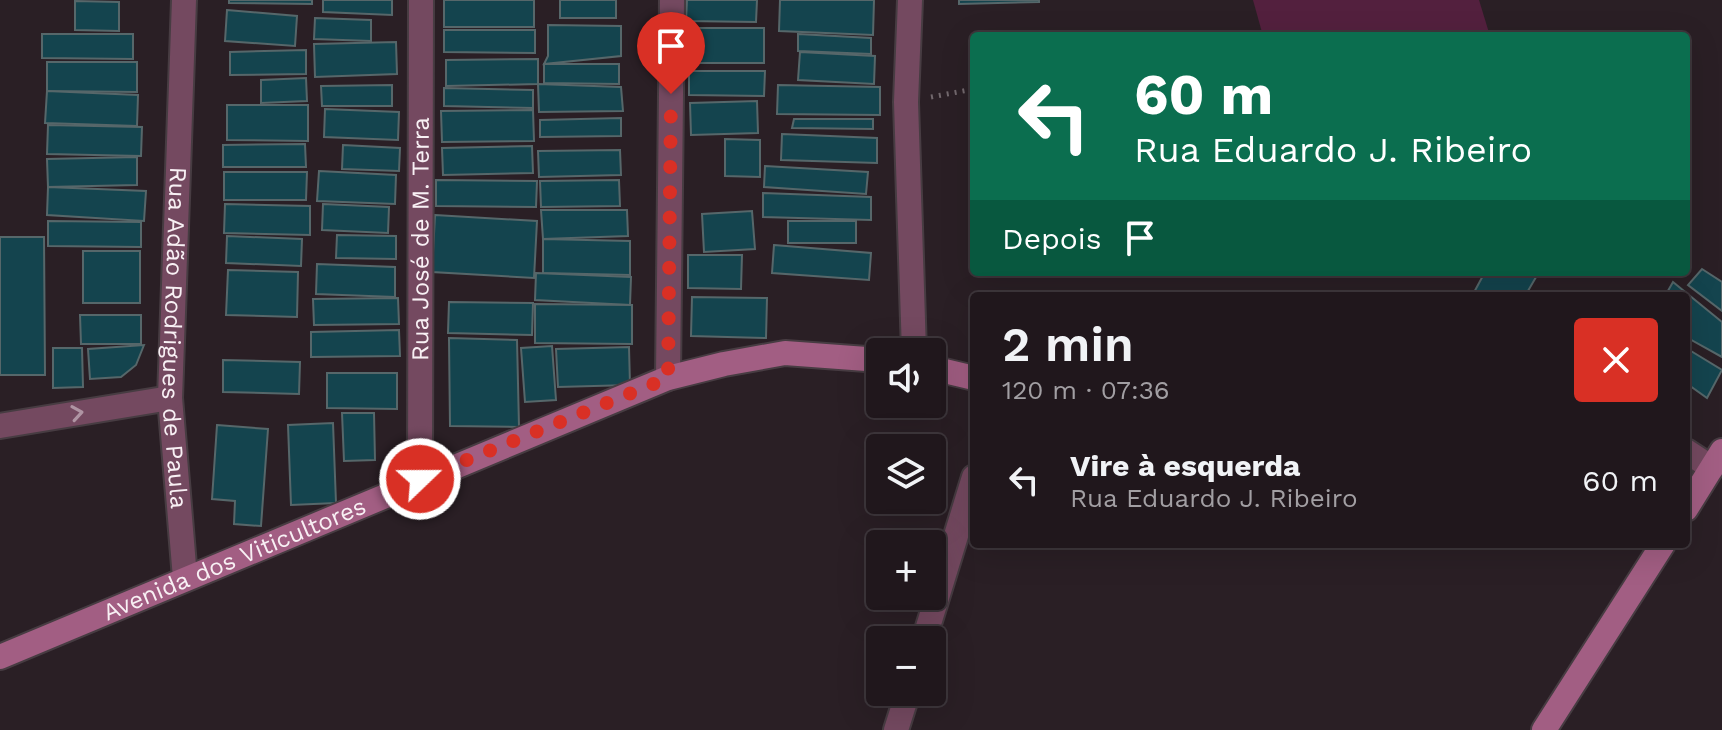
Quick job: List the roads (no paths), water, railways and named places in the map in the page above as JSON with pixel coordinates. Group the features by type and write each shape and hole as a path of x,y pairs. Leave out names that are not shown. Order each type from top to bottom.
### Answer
{"main road":[{"name":"Avenida dos Viticultores","path":"0,657 668,378 785,353 866,359"},
{"path":"946,371 970,377"},
{"path":"1690,501 1717,460"},
{"path":"1544,730 1660,548"}],"street":[{"name":"Rua Adão Rodrigues de Paula","path":"184,0 170,398 185,578"},
{"name":"Rua José de M. Terra","path":"420,479 421,0"},
{"path":"668,378 672,0"},
{"path":"910,0 906,102 914,338"},
{"path":"0,426 170,398"},
{"path":"1690,452 1717,460"},
{"path":"928,626 970,490"},
{"path":"896,730 904,706"}]}
